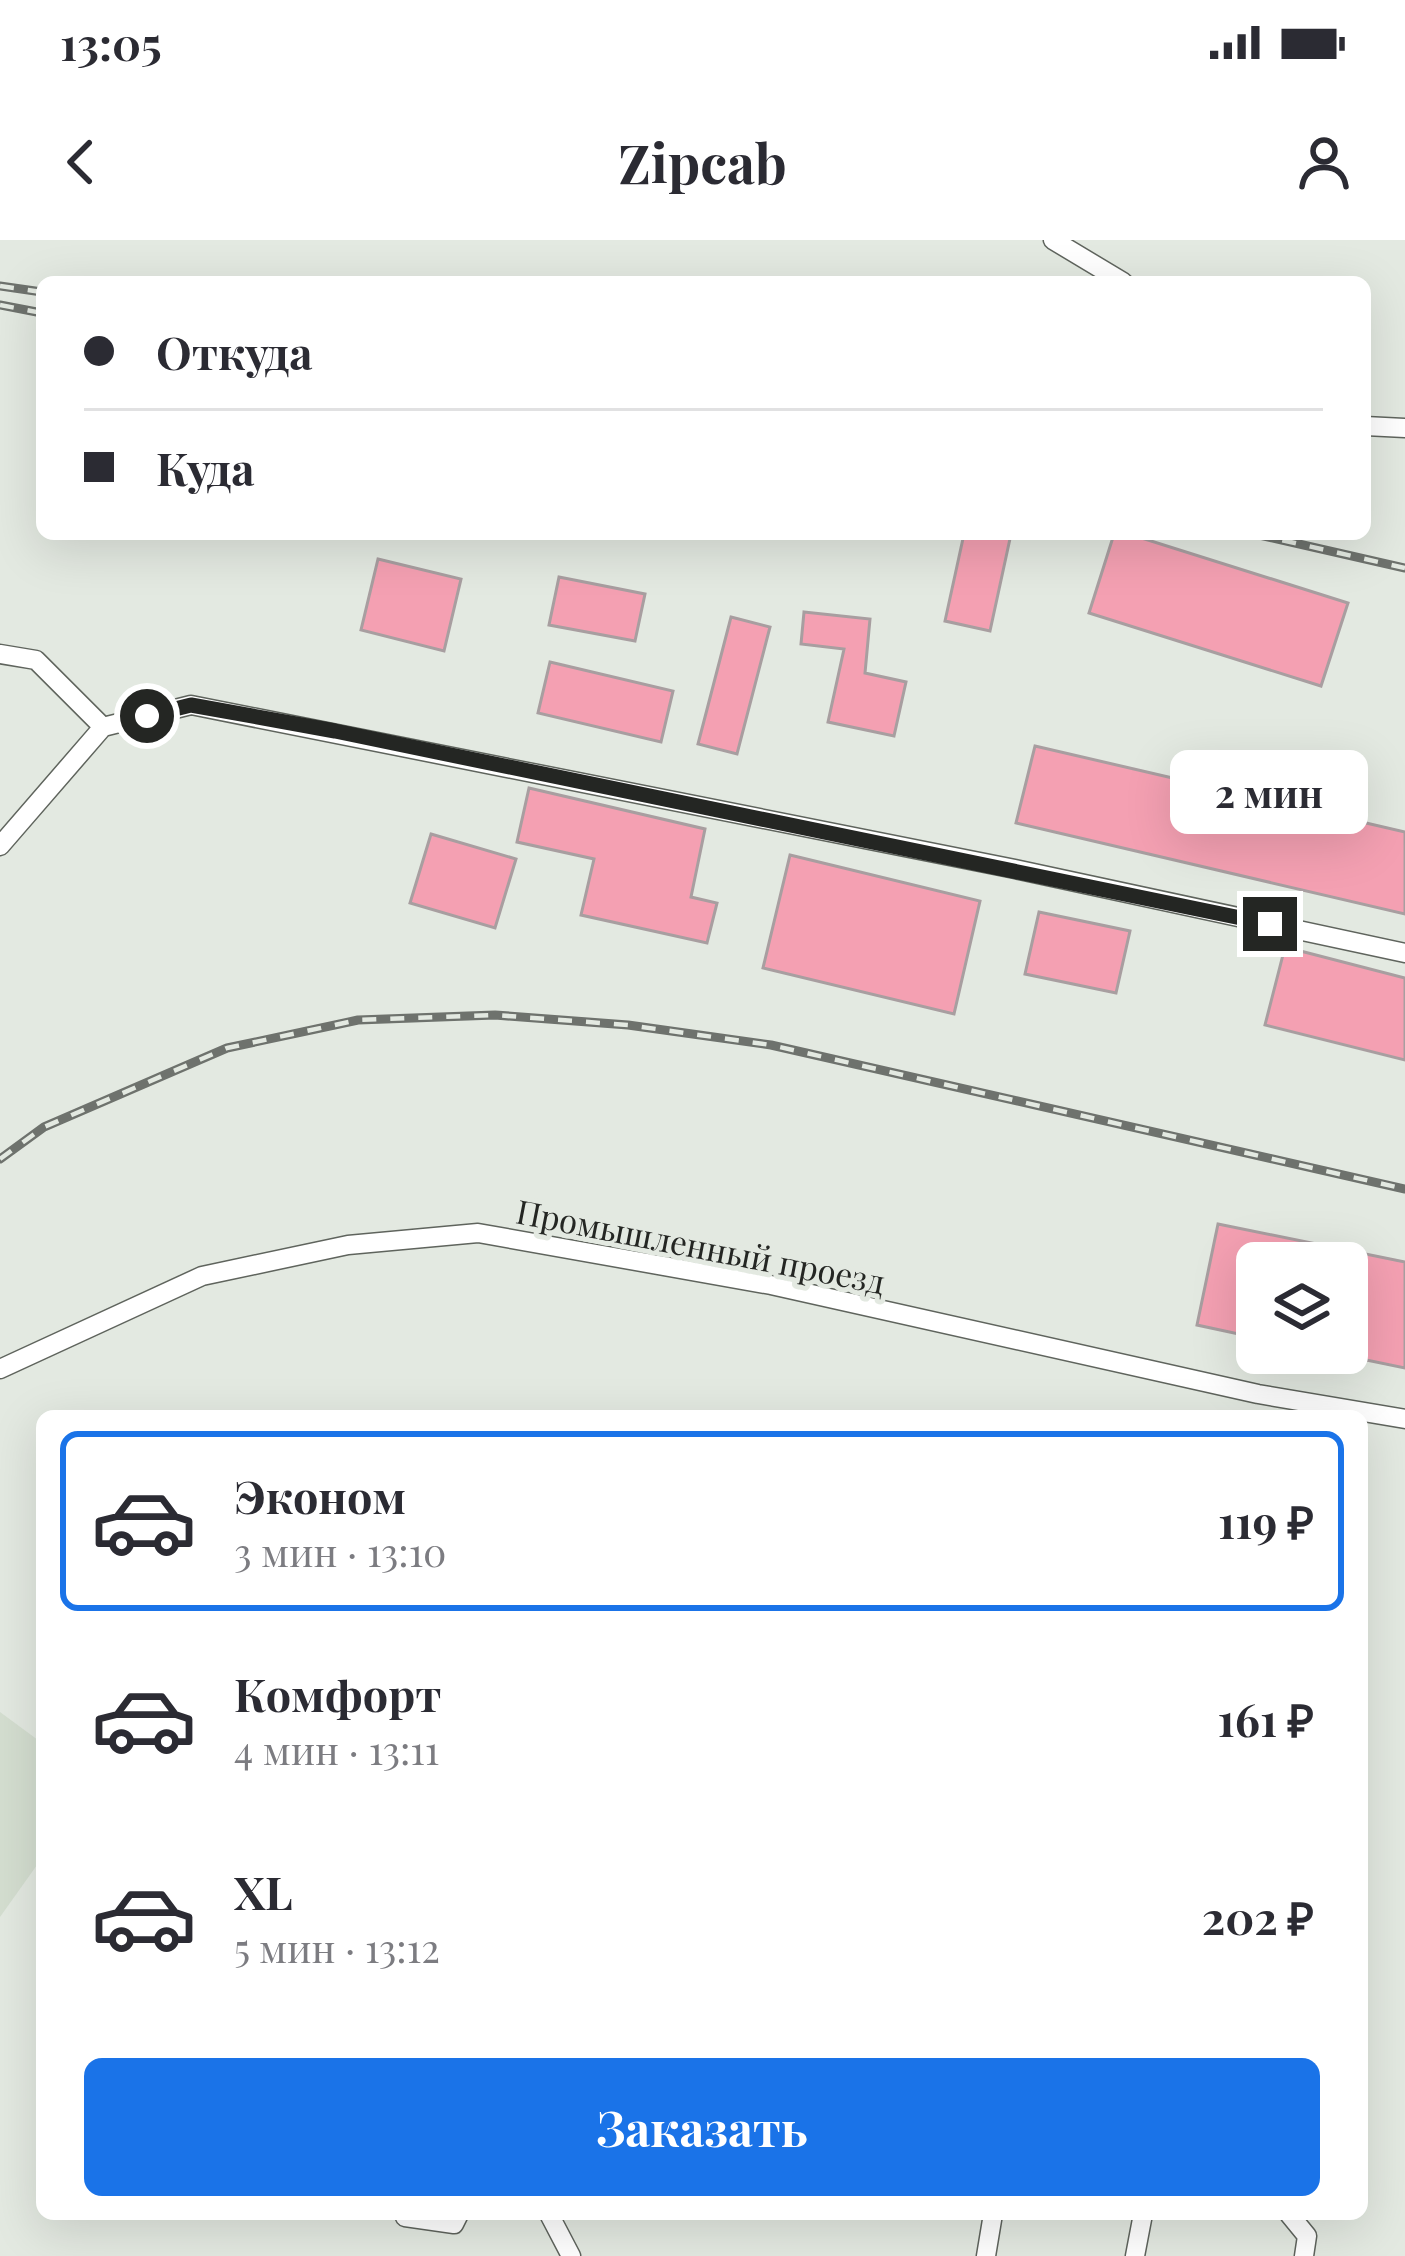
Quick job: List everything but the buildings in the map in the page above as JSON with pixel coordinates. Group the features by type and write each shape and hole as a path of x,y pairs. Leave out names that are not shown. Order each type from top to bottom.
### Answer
{"street":[{"path":"1053,240 1113,276"},
{"path":"1371,426 1405,428"},
{"path":"0,654 36,659 103,727"},
{"path":"0,845 103,727 191,705 1003,866 1405,953"},
{"name":"Промышленный проезд","path":"0,1370 202,1276 348,1245 478,1233 771,1285 1258,1394 1352,1410"},
{"name":"Промышленный проезд","path":"1368,1413 1405,1419"},
{"path":"426,2220 454,2224 456,2220"},
{"path":"552,2220 572,2256"},
{"path":"986,2256 992,2220"},
{"path":"1135,2256 1142,2220"},
{"path":"1294,2220 1307,2236 1304,2256"}],"shaded area":[{"path":"0,1712 36,1739 36,1866 0,1917"}],"railway":[{"path":"0,286 36,291"},
{"path":"0,305 36,312"},
{"path":"1281,540 1405,568"},
{"path":"0,1159 44,1127 227,1048 358,1020 495,1015 628,1025 771,1045 1405,1189"}],"route":[{"path":"147,716 191,705 335,731 1270,924"}]}
